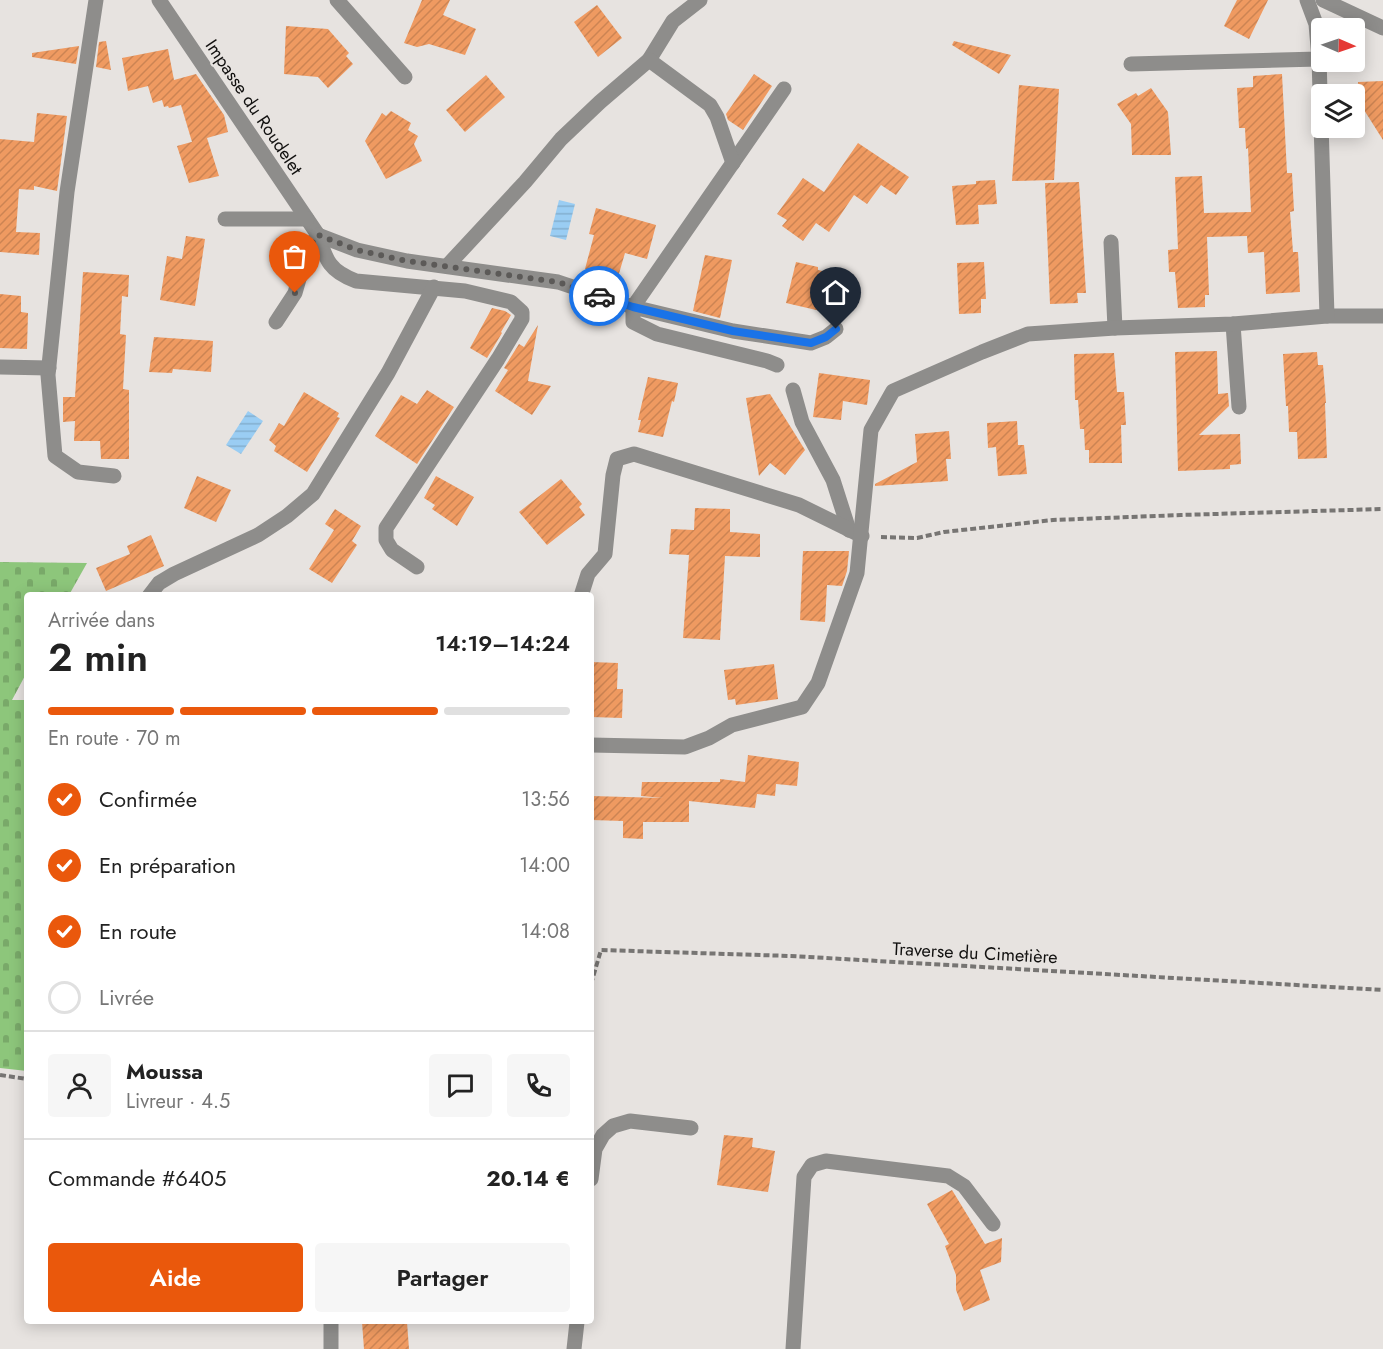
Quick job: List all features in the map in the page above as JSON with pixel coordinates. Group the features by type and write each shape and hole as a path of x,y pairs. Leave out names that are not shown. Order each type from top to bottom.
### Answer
{"street":[{"path":"96,0 67,192 49,368 54,456 78,472 114,476"},
{"name":"Impasse du Roudelet","path":"159,0 318,235 326,260 336,271 356,281 465,291 511,302 522,312 522,320 498,359 386,528 386,540 392,550 417,567"},
{"path":"337,0 405,77"},
{"path":"447,266 525,182 561,139 649,60 673,21 700,0"},
{"path":"1307,0 1314,18"},
{"path":"1323,0 1383,28"},
{"path":"1131,64 1311,59"},
{"path":"649,60 710,105 717,117 733,164"},
{"path":"1319,72 1327,316"},
{"path":"777,365 657,334 633,322 633,307 784,88"},
{"path":"225,219 307,219"},
{"path":"276,322 295,293 307,251 318,235 357,250 407,261 558,282 633,307 733,331 811,343 826,337 836,329"},
{"path":"1111,242 1115,328"},
{"path":"151,592 159,583 174,574 258,535 287,516 313,494 388,373 434,287"},
{"path":"594,746 685,747 709,738 732,725 802,707 818,683 857,573 856,533 871,430 893,391 1028,334 1233,324 1327,316 1383,316"},
{"path":"1233,324 1239,407"},
{"path":"0,367 49,368"},
{"path":"793,390 802,422 833,480 856,533"},
{"path":"582,592 588,574 605,554 613,475 617,459 634,454 799,505 856,533"},
{"path":"594,1156 595,1149 603,1135 613,1126 630,1121 691,1128"},
{"path":"793,1349 804,1177 812,1165 826,1161 948,1176 964,1186 993,1224"},
{"path":"331,1324 332,1349"},
{"path":"574,1349 577,1324"}],"path":[{"path":"856,533 917,538 944,532 1065,520 1383,509"},
{"name":"Traverse du Cimetière","path":"594,974 601,950 803,956 1383,990"},
{"path":"0,1075 24,1079"}],"green space":[{"path":"0,562 87,563 71,592 24,592 24,678 12,700 24,700 24,1071 0,1068"}],"water":[{"path":"559,200 575,204 566,240 550,236"},
{"path":"248,411 263,421 241,454 226,445"}],"building":[{"path":"422,0 450,0 443,15 476,29 465,55 429,44 417,47 404,43"},
{"path":"1237,0 1268,0 1249,39 1224,26"},
{"path":"597,5 622,38 598,57 574,22"},
{"path":"286,26 328,29 349,53 346,56 353,64 328,88 318,77 284,74"},
{"path":"106,41 111,70 96,67 99,42"},
{"path":"954,41 1011,55 999,74 952,45"},
{"path":"79,46 76,64 32,57 32,53"},
{"path":"168,49 174,80 196,74 224,115 228,132 207,138 219,176 189,183 177,146 192,142 181,105 169,108 164,107 162,100 153,103 148,86 128,91 122,58"},
{"path":"754,74 772,86 743,130 728,120 726,114"},
{"path":"1282,74 1287,173 1292,173 1294,211 1290,212 1293,252 1298,252 1300,292 1266,294 1264,252 1248,253 1247,236 1207,237 1209,295 1205,295 1205,307 1178,308 1175,272 1169,272 1168,250 1178,249 1175,177 1202,176 1204,213 1251,212 1248,148 1246,149 1245,128 1239,128 1237,88 1253,87 1253,76"},
{"path":"486,75 505,97 465,132 446,110"},
{"path":"1383,81 1383,140 1365,112 1365,84 1358,84 1358,82"},
{"path":"1019,85 1059,89 1054,180 1012,181"},
{"path":"1151,88 1168,112 1171,155 1132,155 1131,124 1117,104 1136,93 1138,96"},
{"path":"391,111 411,123 408,130 418,136 414,144 422,161 386,179 365,141 382,113 386,116"},
{"path":"37,113 67,116 57,191 34,186 34,190 19,189 16,232 40,233 39,255 0,252 0,139 34,142"},
{"path":"858,143 909,177 896,195 881,185 867,204 854,195 829,232 816,223 803,241 782,226 787,220 777,214 803,178 824,192"},
{"path":"995,180 997,204 978,205 979,224 956,225 952,186"},
{"path":"1079,182 1086,293 1077,293 1078,303 1050,304 1045,183"},
{"path":"596,208 656,225 647,259 625,253 618,277 585,269 594,235 589,234"},
{"path":"186,236 205,239 195,306 160,300 167,256 182,259"},
{"path":"705,255 732,260 720,318 693,311"},
{"path":"796,262 818,267 818,270 850,277 842,316 786,303"},
{"path":"984,262 986,299 981,299 981,313 959,314 957,263"},
{"path":"83,272 129,275 128,297 122,296 120,334 126,335 123,389 129,390 129,459 101,459 100,441 74,441 75,421 63,422 63,397 75,397"},
{"path":"0,294 21,296 21,312 28,313 27,349 0,348"},
{"path":"492,308 511,315 487,358 470,348"},
{"path":"538,325 528,381 551,386 532,415 495,391 508,370 504,368 519,344 524,347"},
{"path":"154,337 213,341 211,372 173,369 172,373 149,372"},
{"path":"1217,351 1218,394 1228,393 1229,406 1199,435 1240,434 1241,464 1230,465 1230,469 1178,471 1175,352"},
{"path":"1317,352 1318,365 1323,365 1327,458 1298,459 1297,432 1289,432 1283,354"},
{"path":"1114,353 1117,392 1124,392 1126,425 1121,425 1122,463 1089,463 1089,450 1085,450 1084,429 1080,429 1078,400 1075,400 1074,354"},
{"path":"819,373 870,380 867,405 843,401 841,420 813,417"},
{"path":"648,377 678,383 663,437 638,432 641,420 638,420"},
{"path":"427,390 454,407 417,464 375,436 401,395 417,404"},
{"path":"304,392 339,413 337,417 340,418 307,472 274,451 276,446 269,440 279,423 284,426"},
{"path":"770,394 805,450 785,475 770,463 759,476 746,398"},
{"path":"1017,421 1018,445 1024,445 1027,474 998,476 996,447 988,448 987,423"},
{"path":"949,431 951,459 946,459 948,481 875,486 917,462 915,434"},
{"path":"197,476 231,490 216,522 184,508"},
{"path":"436,476 474,497 457,526 432,509 435,505 424,498"},
{"path":"561,479 582,504 579,507 585,515 547,545 519,512"},
{"path":"695,508 730,509 730,532 760,534 760,557 725,556 720,640 683,638 689,555 669,554 671,529 694,530"},
{"path":"335,509 361,526 352,541 357,545 332,583 309,569 334,530 325,524"},
{"path":"151,535 164,566 106,591 96,568 130,554 127,546"},
{"path":"803,551 849,551 847,571 842,586 827,585 825,622 800,620"},
{"path":"594,662 618,663 617,689 623,689 622,718 594,717"},
{"path":"774,664 778,699 736,705 735,699 728,700 724,670"},
{"path":"748,755 799,762 797,786 776,784 775,796 757,794 755,808 689,801 689,822 643,822 643,839 623,838 623,821 594,820 594,796 663,798 641,796 642,782 720,782 720,779 745,782"},
{"path":"724,1135 753,1138 752,1147 775,1151 768,1192 717,1185"},
{"path":"952,1190 985,1244 1002,1238 1001,1262 980,1270 990,1300 964,1311 956,1290 956,1275 945,1246 949,1244 927,1204"},
{"path":"362,1324 407,1324 409,1349 364,1349"}],"way so far":[{"path":"295,293 307,251 318,235 357,250 407,261 558,282 599,296"}],"route":[{"path":"599,296 633,307 733,331 811,343 826,337 836,329"}]}
